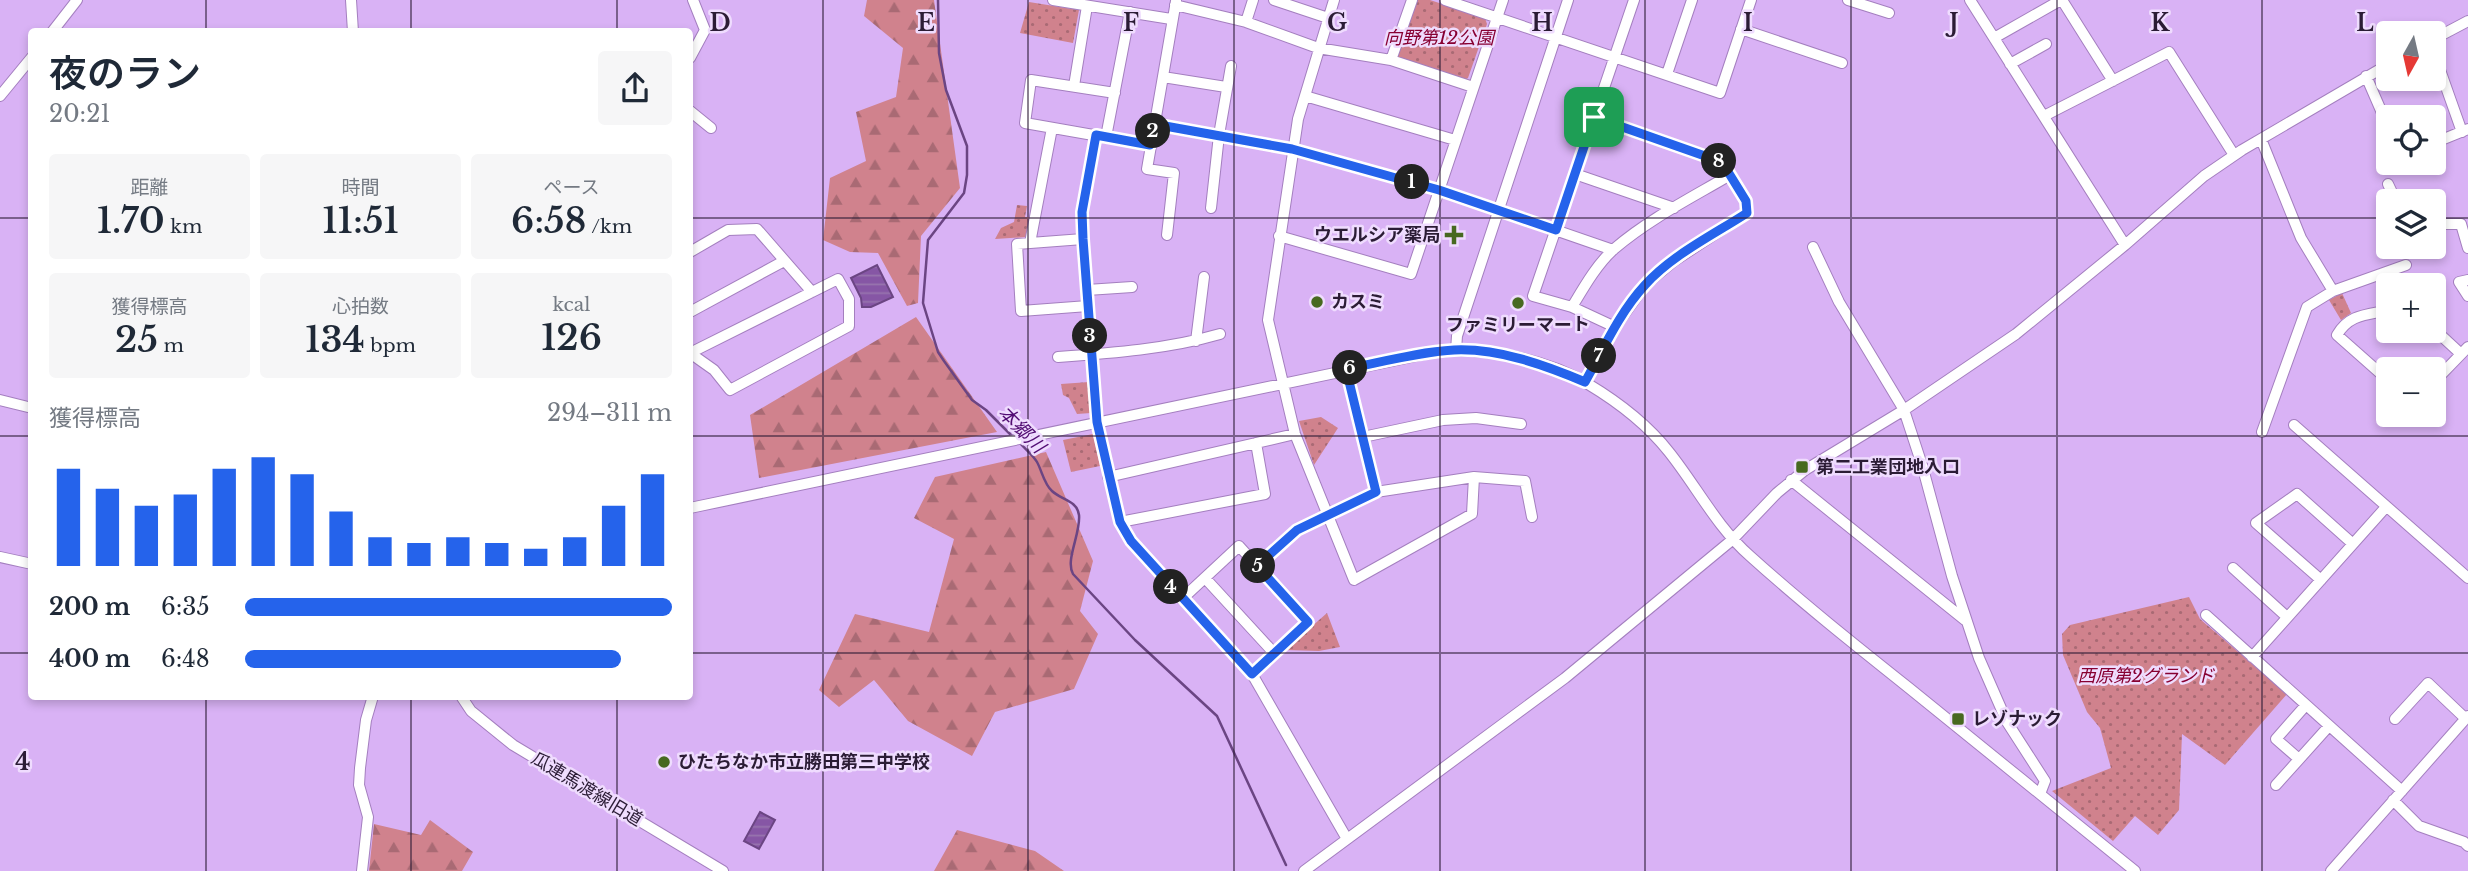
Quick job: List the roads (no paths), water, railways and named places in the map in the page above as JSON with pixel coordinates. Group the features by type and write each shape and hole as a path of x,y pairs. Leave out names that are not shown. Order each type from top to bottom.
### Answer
{"street":[{"path":"55,28 77,0"},
{"path":"351,0 353,28"},
{"path":"692,0 705,30 693,52"},
{"path":"1053,0 1087,6 1101,3 1130,12 1171,19"},
{"path":"1246,22 1253,0"},
{"path":"1275,0 1328,18"},
{"path":"1334,0 1304,96 1292,149 1268,320 1295,434 1354,580 1472,514 1474,477"},
{"path":"1391,60 1412,0"},
{"path":"1445,0 1720,93 1751,0"},
{"path":"1279,236 1411,274 1503,0"},
{"path":"1456,350 1457,336 1497,210 1568,0"},
{"path":"1615,327 1572,307 1533,296 1633,0"},
{"path":"1667,74 1692,0"},
{"path":"1848,0 1889,13"},
{"path":"1970,0 2125,245"},
{"path":"1994,38 2062,0 2113,81"},
{"path":"1167,235 1174,173 1147,169 1175,2 1246,22 1318,48 1391,60 1473,87"},
{"path":"1074,86 1087,6"},
{"path":"1130,12 1115,93 1082,212 1097,422 1108,477 1120,522 1131,541 1252,674 1347,839"},
{"path":"2446,33 2468,21"},
{"path":"1741,29 1842,63"},
{"path":"2010,64 2046,44"},
{"path":"2044,116 2169,52 2234,155"},
{"path":"0,96 28,62"},
{"path":"1211,208 1219,135 1231,66"},
{"path":"1304,871 1531,704 1732,540 1791,480 1904,410 2016,334 2204,176 2234,155 2376,71"},
{"path":"2366,76 2379,105"},
{"path":"1163,77 1226,87"},
{"path":"1115,93 1031,80 1025,123 1150,145"},
{"path":"2446,83 2465,130 2446,138"},
{"path":"1304,96 1455,140"},
{"path":"693,113 711,128"},
{"path":"1585,382 1615,327 1645,285 1674,261 1747,213 1746,201 1722,162 1594,117"},
{"path":"1154,124 1292,149 1439,190 1613,250"},
{"path":"1030,243 1052,128"},
{"path":"2261,139 2301,238 2333,291"},
{"path":"1575,174 1674,208"},
{"path":"1572,307 1585,285 1613,250 1674,208 1730,175"},
{"path":"2388,184 2390,189"},
{"path":"2446,223 2465,221 2468,248"},
{"path":"693,250 727,230 757,229 811,292"},
{"path":"1083,239 1017,244 1021,311 1088,306"},
{"path":"1813,247 1839,302 1904,410 1966,621 2007,722 2045,781 2040,794"},
{"path":"693,310 784,261"},
{"path":"2262,432 2307,307 2333,291 2406,265"},
{"path":"1196,341 1204,276"},
{"path":"693,351 838,279 849,299 849,326 730,390 714,370 693,355"},
{"path":"2468,280 2459,282 2468,296"},
{"path":"1087,290 1132,286"},
{"path":"2376,312 2356,315 2341,327 2337,335 2376,370"},
{"path":"1058,357 1196,341 1220,334"},
{"path":"2446,338 2465,351 2446,370"},
{"path":"693,507 1346,369 1456,350 1506,356 1552,368 1585,382 1642,423 1669,452 1732,540 1827,622 2135,871"},
{"path":"1346,369 1376,492"},
{"path":"0,400 28,407"},
{"path":"1363,437 1443,420 1476,418 1521,424"},
{"path":"2294,425 2468,578"},
{"path":"1108,477 1295,434"},
{"path":"1120,522 1265,494 1256,443"},
{"path":"1257,566 1297,530 1376,492 1474,477 1525,481 1532,517"},
{"path":"1791,480 1966,621"},
{"path":"2320,580 2256,523 2297,494 2353,544"},
{"path":"2252,657 2386,507"},
{"path":"1182,600 1239,546 1308,622 1252,674"},
{"path":"0,557 28,563"},
{"path":"2233,568 2287,617"},
{"path":"1205,578 1274,653"},
{"path":"2206,615 2402,790"},
{"path":"2332,871 2467,718 2428,683 2395,719"},
{"path":"362,871 368,817 359,785 366,720 372,700"},
{"name":"瓜連馬渡線旧道","path":"464,700 471,711 513,745 723,871"},
{"path":"2299,760 2276,739 2306,705"},
{"path":"2276,785 2329,726"},
{"path":"2393,800 2419,826 2464,842 2468,846"}],"waterway":[{"name":"本郷川","path":"938,0 939,53 946,90 967,146 967,175 964,193 928,240 923,303 938,352 944,361 972,400 1014,438"},
{"name":"本郷川","path":"1019,442 1035,459 1049,488 1078,510 1079,522 1071,561 1073,574 1135,640 1217,716 1286,865"}],"place":[{"name":"ウエルシア薬局","path":"1454,235"},
{"name":"カスミ","path":"1317,302"},
{"name":"ファミリーマート","path":"1518,303"},
{"name":"第二工業団地入口","path":"1802,467"},
{"name":"レゾナック","path":"1958,719"},
{"name":"ひたちなか市立勝田第三中学校","path":"664,762"}],"park label":[{"name":"向野第12公園","path":"1439,38"},
{"name":"西原第2グランド","path":"2146,676"}]}
